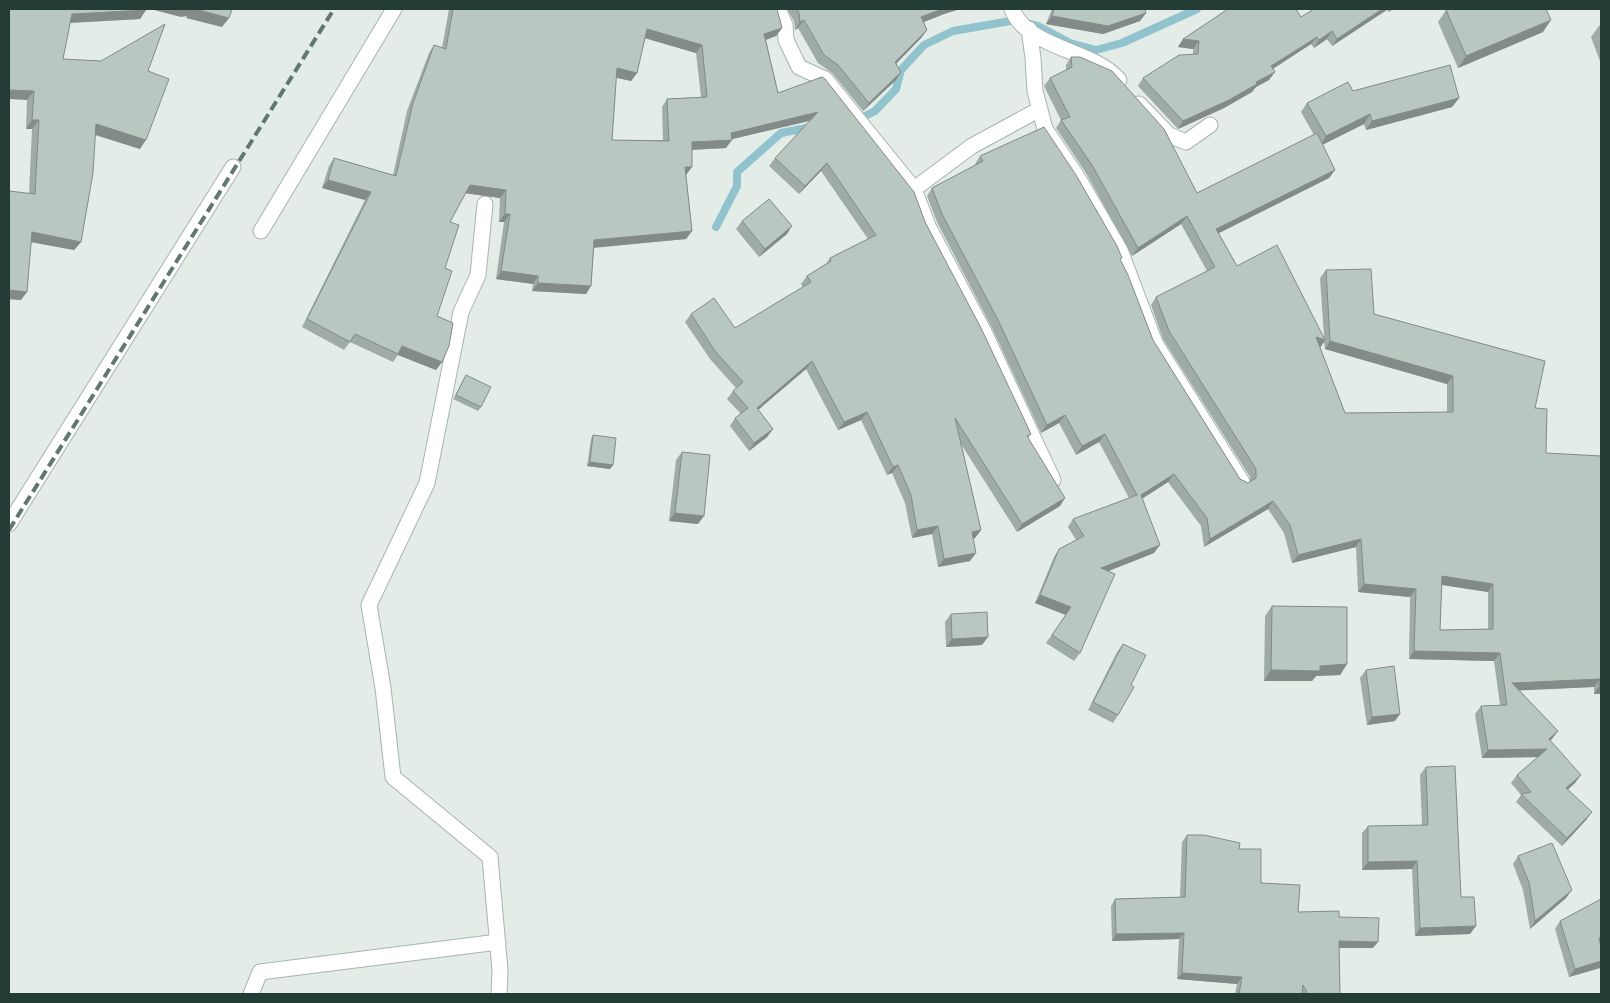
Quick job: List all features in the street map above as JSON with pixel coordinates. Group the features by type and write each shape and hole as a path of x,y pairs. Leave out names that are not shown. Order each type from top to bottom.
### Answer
{"street":[{"path":"261,231 394,9"},
{"path":"778,9 785,25 786,40 799,67 824,79 914,189 928,226 984,332 1053,480"},
{"path":"1012,9 1016,20 1053,45 1112,71 1169,135 1186,142 1210,125"},
{"path":"1029,29 1035,91 1045,129 1078,178 1120,250 1155,343 1242,482"},
{"path":"914,189 972,146 1040,109"},
{"path":"9,524 233,167"},
{"path":"485,204 478,275 461,312 426,483 369,605 383,688 393,777 490,857 498,942 500,994"},
{"path":"251,994 260,972 498,942"}],"building":[{"path":"9,9 146,9 72,14 63,59 101,61 165,24 148,71 169,79 146,140 96,124 93,173 81,242 32,232 27,292 9,290 9,191 35,194 39,120 32,120 34,91 9,90"},
{"path":"195,9 232,9 229,18"},
{"path":"453,9 777,9 782,28 764,34 778,93 822,77 825,79 914,192 925,222 981,328 1031,434 1027,436 1065,498 1022,524 955,418 981,530 972,532 976,553 944,559 938,526 917,530 911,495 898,465 893,467 867,412 844,422 812,361 757,408 773,429 754,443 735,418 748,408 733,391 743,382 715,351 691,314 714,298 735,328 811,282 807,276 831,261 830,258 876,235 827,163 805,186 775,158 818,112 731,133 732,140 692,142 692,167 685,167 692,231 594,240 591,286 538,283 538,276 501,271 510,214 505,214 506,190 470,185 450,222 459,225 445,268 452,271 437,316 453,323 449,346 442,362 402,346 398,354 355,334 350,342 307,319 371,192 328,180 334,158 396,176 413,103 434,45 446,49","holes":["647,29 702,45 707,97 667,99 669,141 612,140 617,68 637,73"]},
{"path":"797,9 942,9 921,17 927,30 895,62 901,72 869,103 838,65 824,55 804,20 800,22"},
{"path":"1054,9 1145,9 1146,13 1108,26 1052,16"},
{"path":"1228,9 1296,9 1301,17 1314,9 1382,9 1337,39 1332,31 1319,40 1317,37 1271,66 1275,72 1256,82 1257,84 1229,100 1183,121 1143,78 1179,55 1198,54 1199,41 1183,39"},
{"path":"1546,9 1551,20 1466,56 1446,10"},
{"path":"1071,57 1080,57 1112,71 1164,129 1197,193 1317,133 1335,170 1216,229 1237,266 1277,245 1325,340 1316,337 1345,413 1453,412 1453,376 1330,341 1326,270 1371,269 1374,314 1545,361 1535,408 1547,409 1546,453 1601,456 1601,686 1599,686 1600,679 1512,683 1558,731 1549,739 1581,775 1566,788 1592,812 1567,838 1521,794 1531,792 1517,775 1547,749 1488,750 1481,706 1507,705 1500,653 1414,651 1416,589 1364,584 1361,539 1298,555 1290,525 1273,501 1210,539 1207,518 1174,474 1141,495 1160,545 1101,568 1115,574 1080,653 1052,635 1071,607 1040,595 1059,549 1084,536 1073,519 1137,495 1105,434 1082,446 1065,415 1047,425 998,320 942,214 932,188 983,161 980,156 1044,127 1076,175 1117,246 1122,258 1120,259 1153,340 1240,479 1248,483 1256,478 1256,469 1169,331 1156,297 1215,267 1187,216 1138,248 1092,165 1061,120 1070,117 1050,78 1072,67","holes":["1442,576 1493,584 1493,629 1440,630"]},
{"path":"1450,65 1459,98 1372,121 1370,114 1326,136 1307,103 1348,82 1353,91"},
{"path":"769,199 792,226 765,249 742,221"},
{"path":"466,375 491,387 481,407 456,395"},
{"path":"593,435 616,438 613,465 590,462"},
{"path":"682,452 710,455 704,516 675,513"},
{"path":"1272,606 1347,607 1347,664 1320,666 1320,671 1271,670"},
{"path":"987,612 988,637 952,639 951,614"},
{"path":"1123,644 1146,655 1131,685 1134,687 1118,715 1093,702"},
{"path":"1394,666 1400,714 1372,717 1366,670"},
{"path":"1455,766 1461,897 1474,897 1476,926 1420,928 1417,861 1368,862 1368,826 1428,825 1426,767"},
{"path":"1187,835 1204,835 1240,843 1239,849 1261,849 1261,883 1300,885 1298,912 1339,911 1339,917 1379,918 1378,942 1339,941 1340,994 1308,994 1303,985 1302,994 1239,994 1242,977 1182,973 1184,933 1116,934 1115,899 1185,897"},
{"path":"1552,843 1572,890 1535,921 1529,882 1518,856"},
{"path":"1601,899 1601,937 1599,938 1601,961 1575,969 1560,921"}],"waterway":[{"path":"857,120 875,111 896,89 901,70 924,45 953,31 1016,20 1038,26 1070,43 1096,50 1122,43 1197,9"},
{"path":"716,227 737,186 737,172 781,133 812,127"}],"railway":[{"path":"9,530 334,9"}]}
